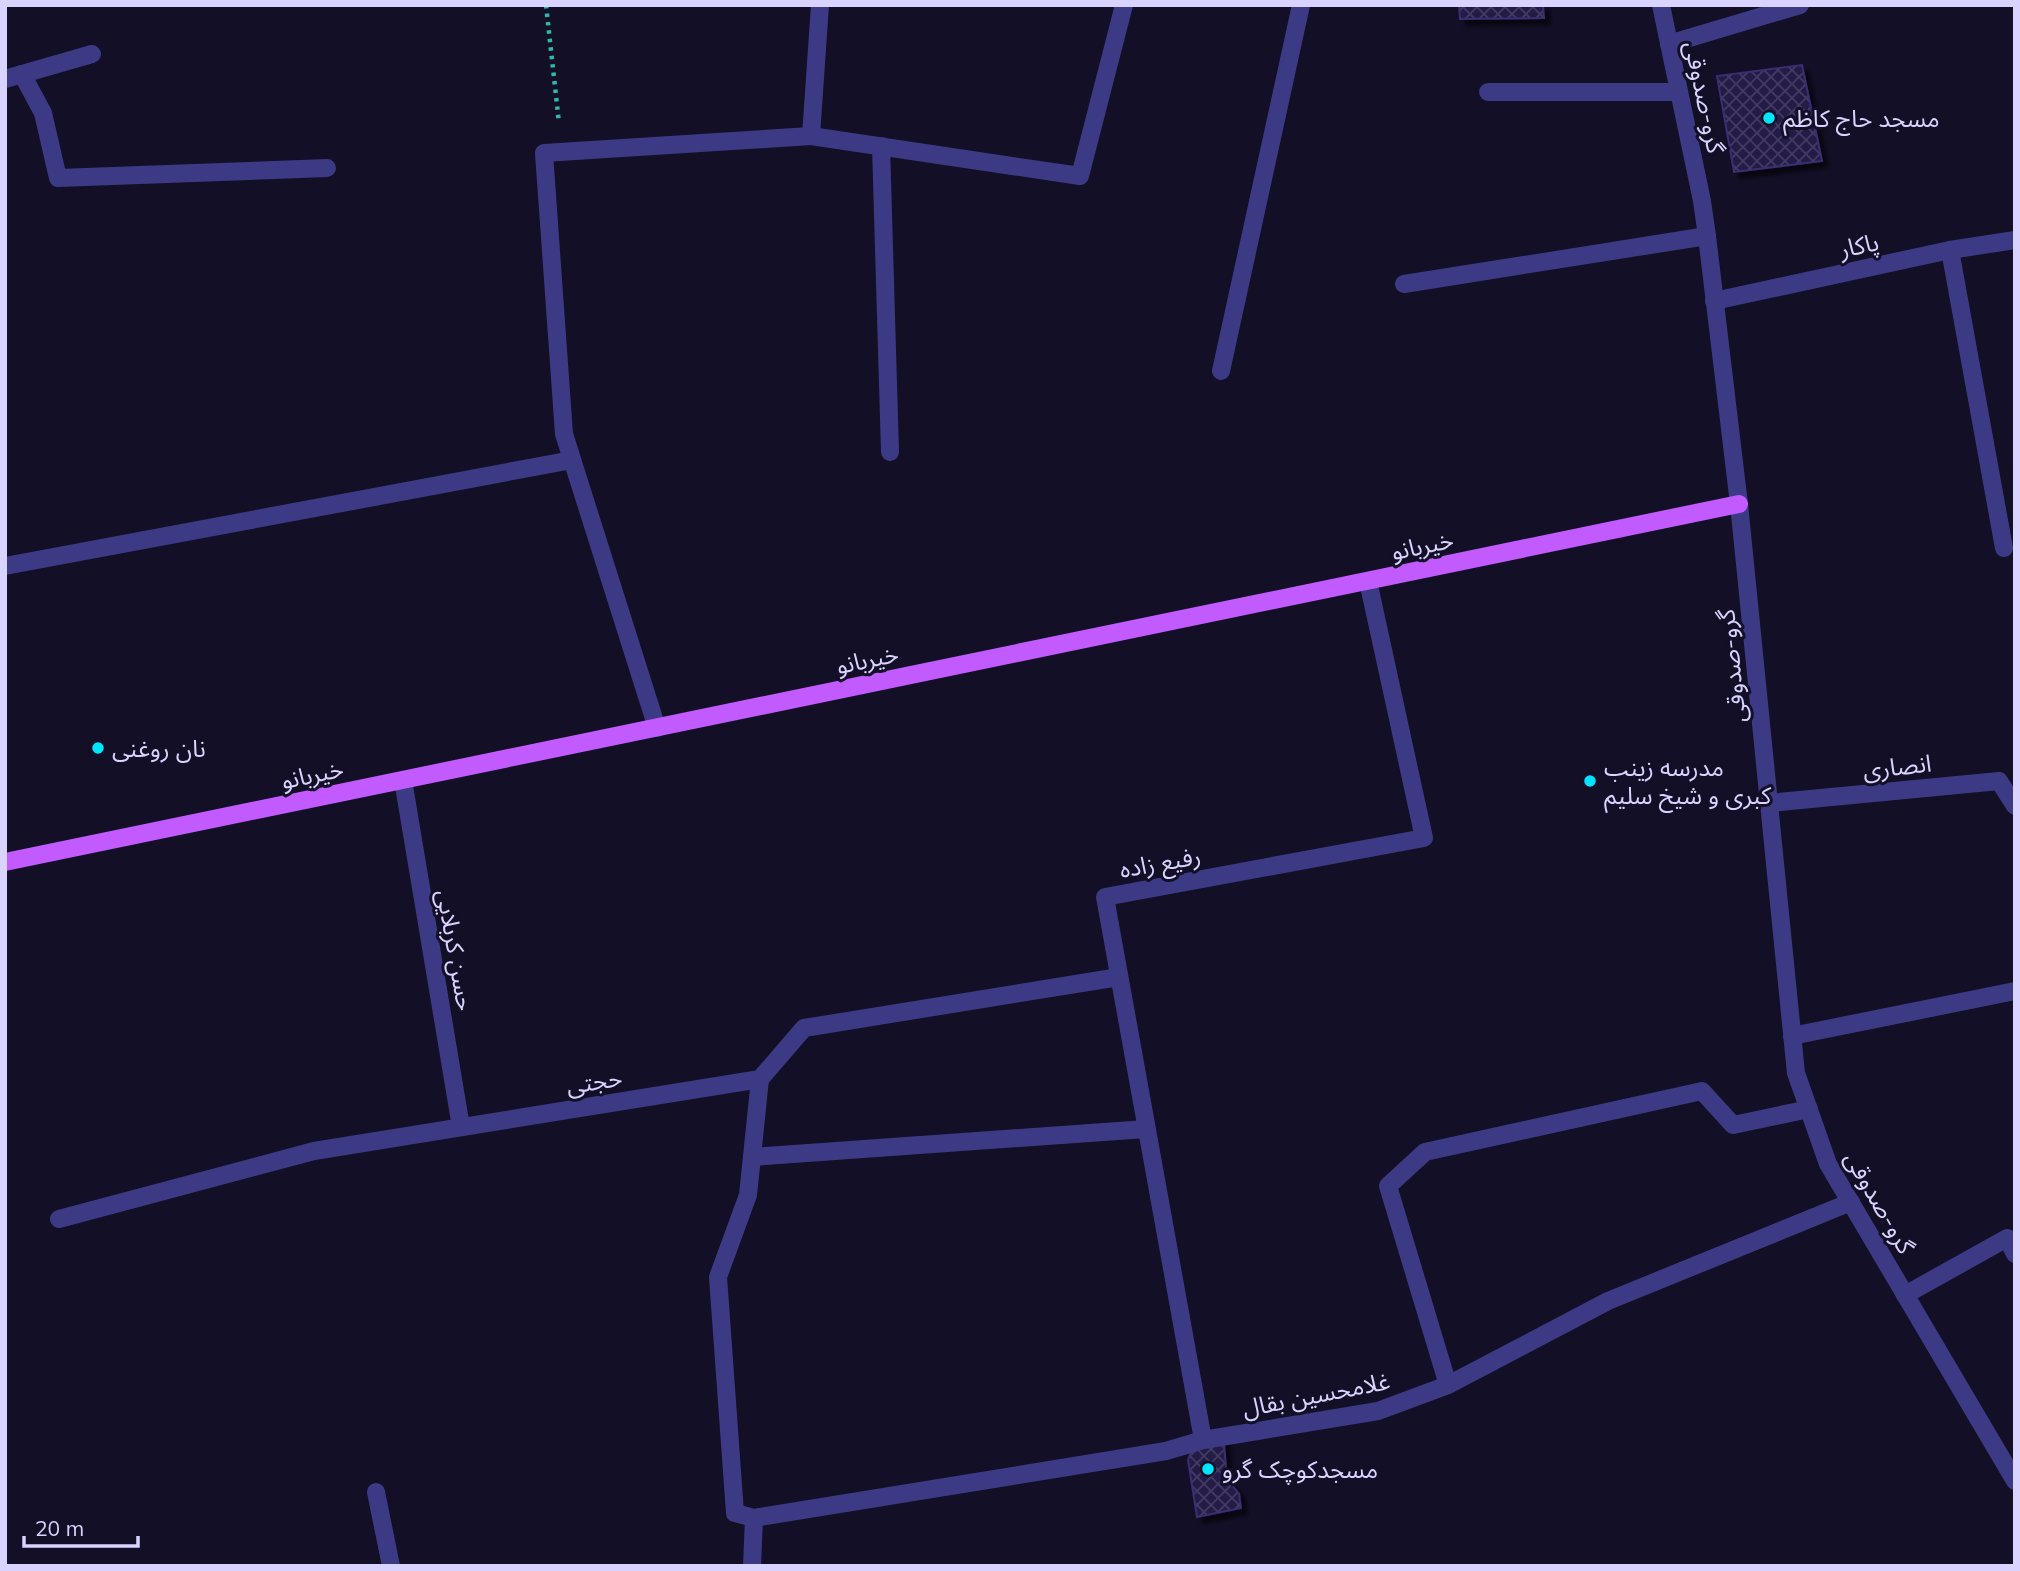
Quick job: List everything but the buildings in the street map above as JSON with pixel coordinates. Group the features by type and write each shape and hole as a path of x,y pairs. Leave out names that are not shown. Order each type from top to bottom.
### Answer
{"main road":[{"name":"خیربانو","path":"5,862 1739,504"}],"street":[{"path":"811,136 820,5"},
{"path":"657,728 564,434 544,153 811,136 1080,176 1124,5"},
{"path":"1221,371 1301,5"},
{"name":"گرو-صدوقی","path":"1661,5 1707,236 1739,504 1796,1073 1828,1164 2015,1481"},
{"path":"1669,44 1800,5"},
{"path":"92,54 13,77 43,113 58,178 327,169"},
{"path":"1488,92 1679,92"},
{"path":"881,146 890,452"},
{"path":"1404,284 1707,236"},
{"name":"پاکار","path":"1714,301 1950,250 2015,240"},
{"path":"1950,250 2004,548"},
{"path":"5,566 572,460"},
{"name":"رفیع زاده","path":"1203,1440 1105,897 1424,838 1368,581"},
{"name":"حسن کربلایی","path":"403,780 461,1127"},
{"name":"انصاری","path":"1769,803 1999,781 2015,806"},
{"path":"752,1566 754,1518 735,1513 718,1277 748,1195 760,1079 804,1028 1119,977"},
{"path":"1792,1037 2015,991"},
{"name":"حجتی","path":"59,1219 314,1151 760,1079"},
{"path":"1448,1385 1388,1186 1425,1152 1702,1091 1733,1125 1809,1109"},
{"path":"752,1157 1146,1129"},
{"name":"غلامحسین بقال","path":"754,1518 1166,1451 1203,1440 1378,1411 1448,1385 1608,1301 1851,1202"},
{"path":"1905,1295 2007,1238 2015,1254"},
{"path":"376,1492 391,1566"}],"path":[{"path":"546,5 562,152"}],"place":[{"name":"مسجد حاج کاظم","path":"1769,118"},
{"name":"نان روغنی","path":"98,748"},
{"name":"مدرسه زینب کبری و شیخ سلیم","path":"1590,781"},
{"name":"مسجدکوچک گرو","path":"1208,1469"}]}
